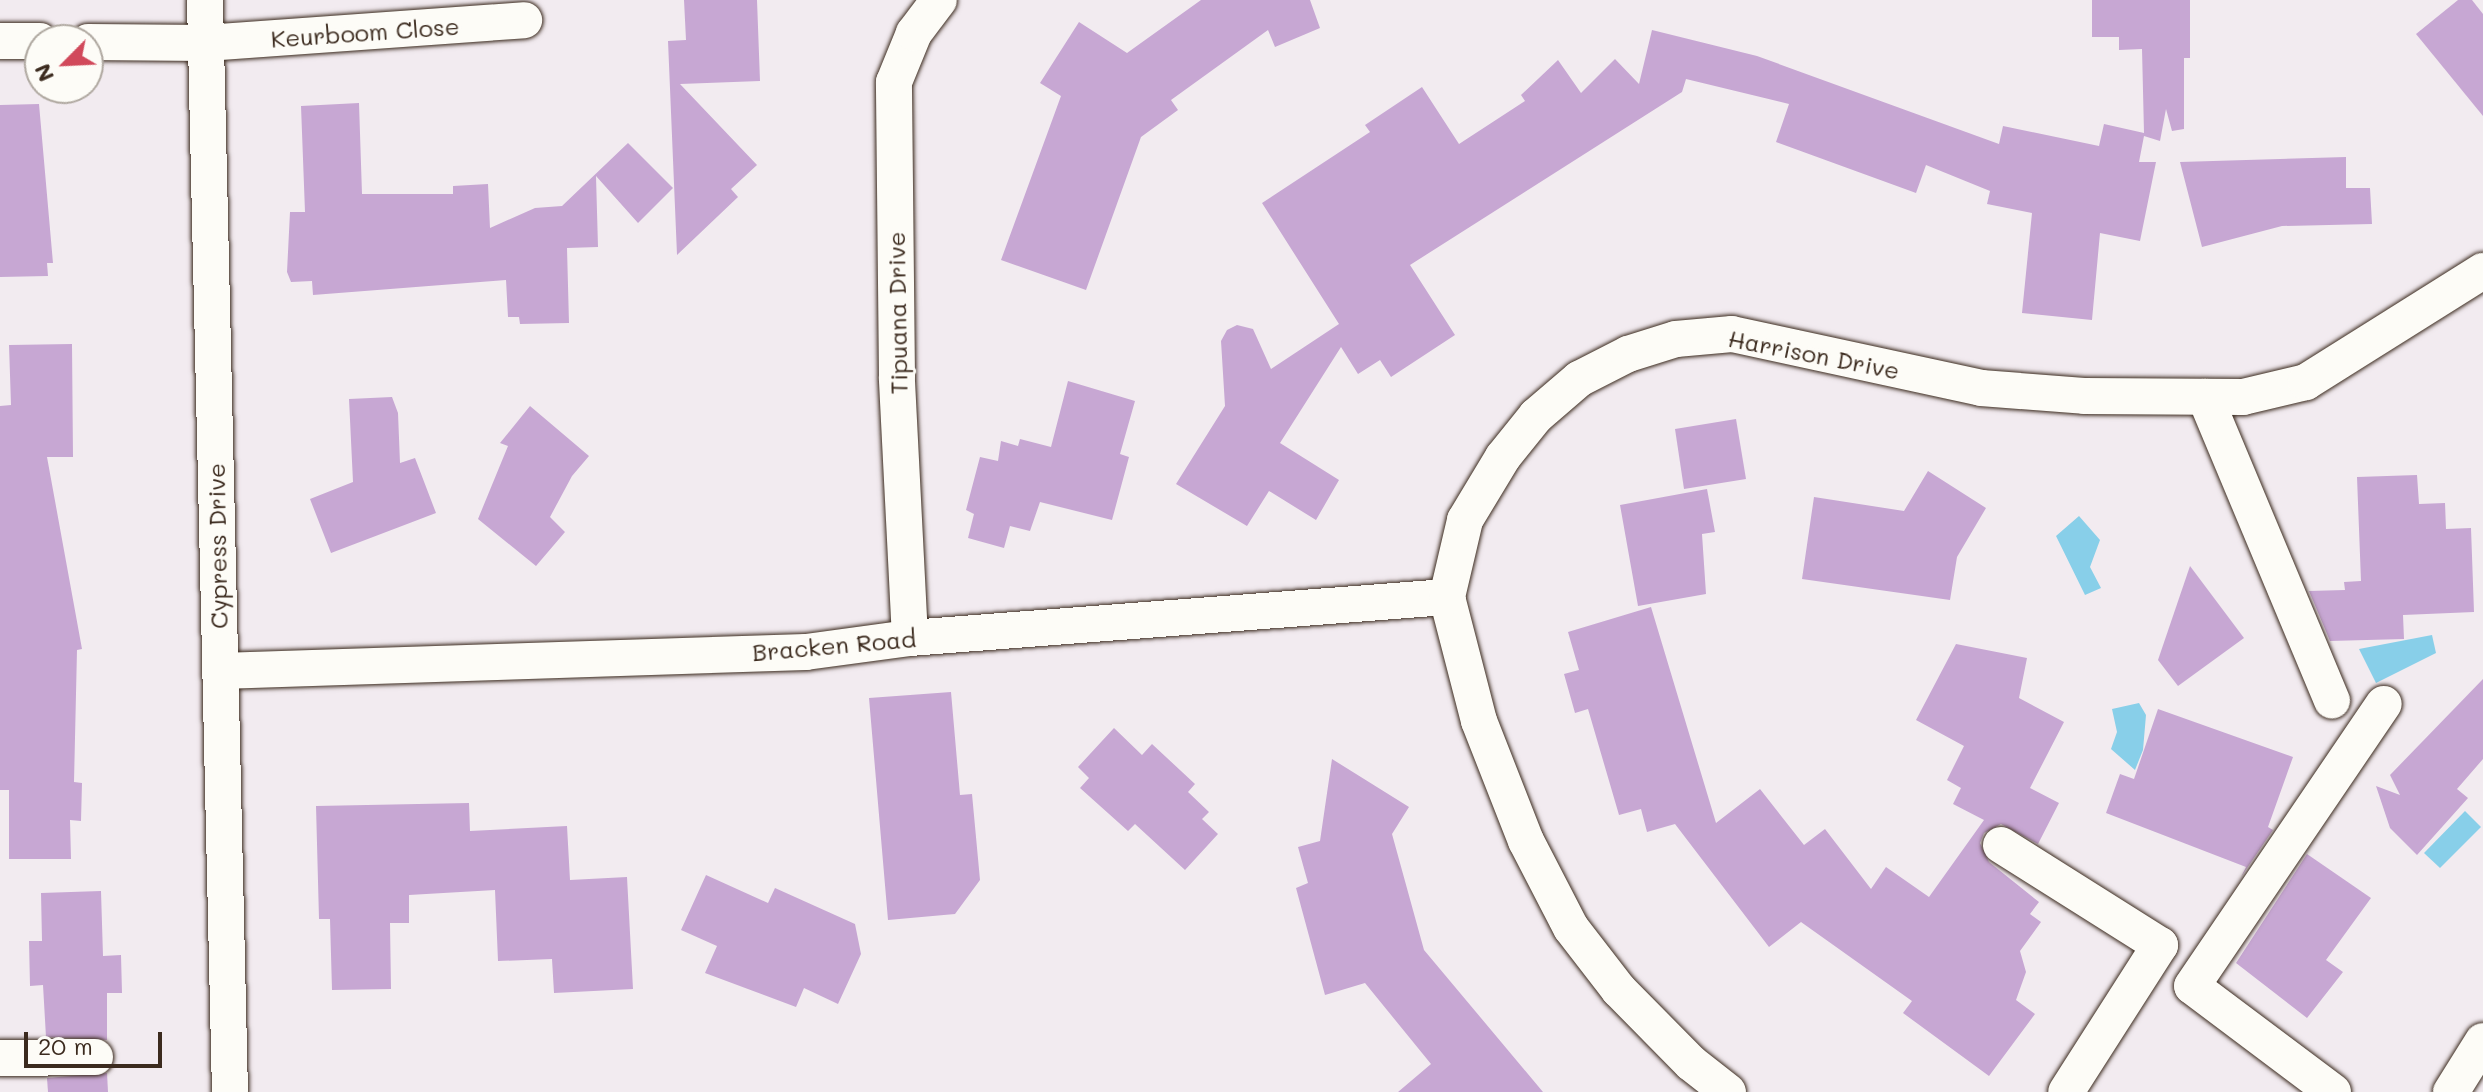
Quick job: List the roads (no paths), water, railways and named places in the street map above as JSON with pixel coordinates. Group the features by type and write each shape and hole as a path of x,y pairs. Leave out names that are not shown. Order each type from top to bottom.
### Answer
{"street":[{"name":"Cypress Drive","path":"205,0 230,1092"},
{"name":"Tipuana Drive","path":"910,638 897,377 894,82 914,33 939,0"},
{"name":"Keurboom Close","path":"104,42 206,43 524,20"},
{"path":"0,41 24,41"},
{"name":"Harrison Drive","path":"1728,1092 1691,1063 1619,990 1571,928 1526,841 1479,721 1447,597 1465,520 1503,457 1536,416 1579,379 1628,354 1676,339 1732,334 1981,388 2084,396 2243,397 2306,382 2483,271"},
{"path":"2205,397 2332,701"},
{"name":"Bracken Road","path":"220,671 806,652 910,638 1447,597"},
{"path":"2333,1092 2192,986 2384,704"},
{"path":"2001,845 2160,945 2066,1092"},
{"path":"2451,1092 2483,1041"},
{"path":"0,1058 95,1057"}],"water":[{"path":"2079,516 2100,540 2090,567 2101,588 2085,595 2056,536"},
{"path":"2432,635 2436,653 2376,683 2359,649"},
{"path":"2139,703 2146,715 2143,750 2135,770 2111,749 2117,732 2112,709"},
{"path":"2465,811 2481,827 2440,868 2424,853"}]}
